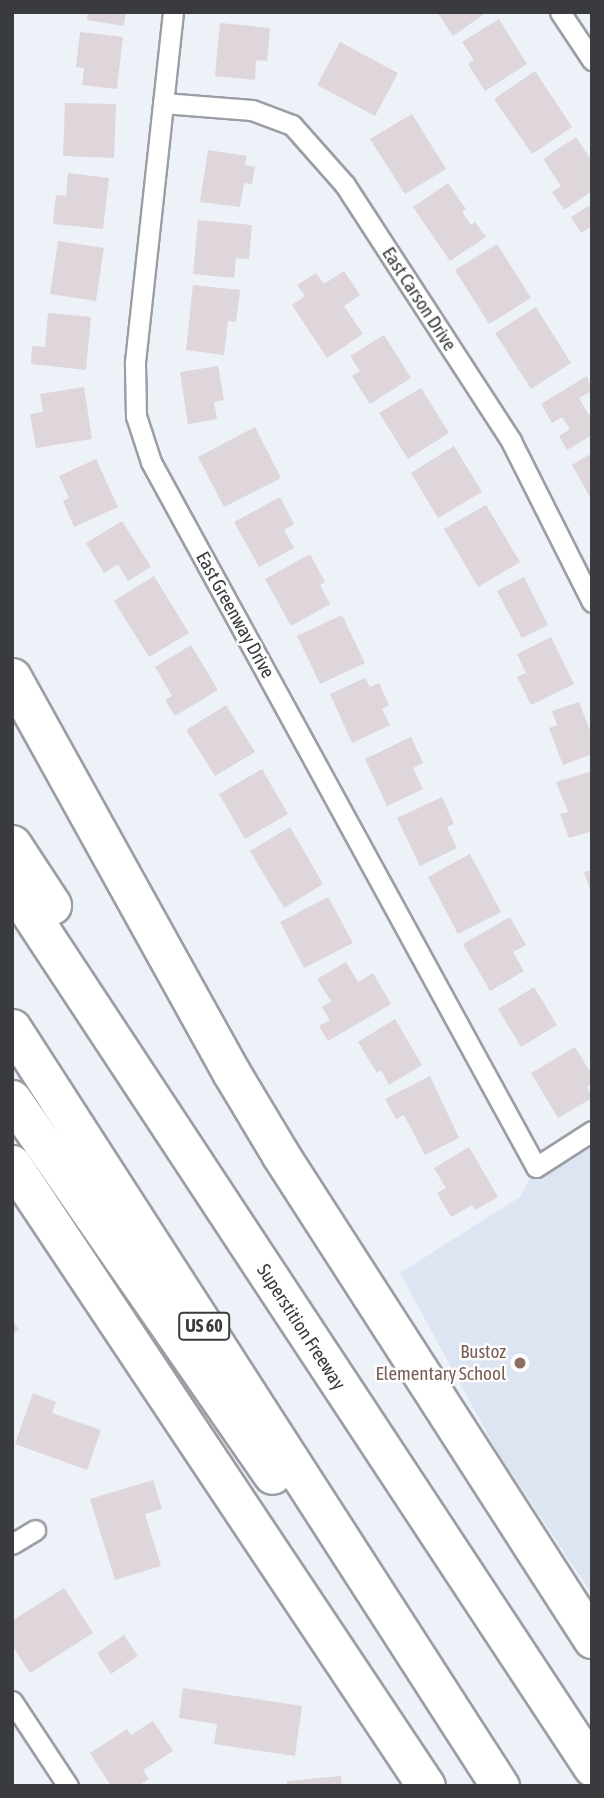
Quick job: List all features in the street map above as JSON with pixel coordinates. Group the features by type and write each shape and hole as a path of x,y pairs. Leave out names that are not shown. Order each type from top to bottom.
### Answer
{"highway":[{"path":"12,677 273,1142 592,1639"},
{"path":"12,844 48,900 241,1237"},
{"name":"Superstition Freeway","path":"12,886 592,1767"},
{"name":"US 60","path":"12,1028 500,1786"},
{"path":"12,1099 284,1493 396,1624"},
{"path":"12,1164 426,1786"}],"street":[{"name":"East Greenway Drive","path":"173,12 135,364 136,416 152,462 536,1167 592,1131"},
{"path":"560,12 592,60"},
{"name":"East Carson Drive","path":"163,103 252,110 292,125 345,186 512,441 586,571 592,602"},
{"path":"12,1544 35,1530"},
{"path":"12,1702 68,1786"}],"shaded area":[{"name":"Bustoz Elementary School","path":"592,1131 592,1594 498,1453 400,1273 520,1197 536,1167"}],"building":[{"path":"88,12 126,12 124,26 87,20"},
{"path":"437,12 487,12 453,36"},
{"path":"499,19 527,64 485,91 468,64 474,60 462,42"},
{"path":"220,23 270,28 267,61 256,60 255,80 215,76"},
{"path":"80,32 123,37 117,89 82,85 84,68 76,67"},
{"path":"340,42 398,73 375,116 317,85"},
{"path":"535,71 572,127 532,154 494,99"},
{"path":"65,103 116,104 114,158 63,156"},
{"path":"412,114 446,169 405,194 370,139"},
{"path":"576,137 592,161 592,191 564,210 552,192 561,186 543,159"},
{"path":"208,150 247,156 245,165 255,167 252,184 244,183 240,207 200,202"},
{"path":"68,173 109,178 103,229 53,224 56,195 66,196"},
{"path":"448,183 466,209 462,212 471,225 475,222 486,237 450,261 413,207"},
{"path":"592,204 592,226 581,233 571,217"},
{"path":"198,220 252,225 249,259 236,258 234,278 193,274"},
{"path":"58,241 104,248 96,301 50,294"},
{"path":"497,244 531,298 489,324 455,270"},
{"path":"344,271 360,295 344,306 363,334 327,358 292,305 305,296 297,285 316,273 324,284"},
{"path":"193,285 240,290 236,322 228,321 224,355 186,350"},
{"path":"536,307 571,363 531,389 495,333"},
{"path":"48,313 91,317 86,370 31,364 32,346 45,347"},
{"path":"384,335 411,378 370,404 352,376 360,371 350,356"},
{"path":"218,366 224,400 214,402 217,419 188,424 180,372"},
{"path":"587,376 592,391 579,398 589,415 592,414 592,435 567,450 559,436 570,429 562,417 552,423 541,404"},
{"path":"84,387 92,439 36,448 30,414 43,412 40,394"},
{"path":"421,388 449,433 408,459 379,413"},
{"path":"255,427 281,478 224,507 198,457"},
{"path":"454,446 482,492 438,518 411,473"},
{"path":"592,453 592,495 590,497 572,465"},
{"path":"96,459 118,507 74,527 63,501 69,498 59,476"},
{"path":"280,497 294,524 284,530 294,548 259,567 234,522"},
{"path":"486,505 520,562 478,587 444,529"},
{"path":"122,521 151,567 128,581 118,564 104,573 86,543"},
{"path":"310,554 325,582 320,585 330,604 291,626 265,579"},
{"path":"154,576 189,633 149,657 114,601"},
{"path":"524,577 548,625 522,638 497,591"},
{"path":"342,615 365,663 320,684 297,636"},
{"path":"551,637 574,684 531,705 517,677 526,673 517,654"},
{"path":"191,645 218,690 175,716 165,700 172,696 155,667"},
{"path":"365,678 370,687 379,683 389,705 382,709 390,725 352,743 330,694"},
{"path":"579,702 592,736 592,754 563,765 549,728 557,725 552,711"},
{"path":"226,705 255,752 215,776 186,730"},
{"path":"411,737 423,763 413,768 423,789 387,806 365,759"},
{"path":"262,769 288,814 245,839 219,794"},
{"path":"592,771 592,831 569,838 560,814 568,812 556,782"},
{"path":"442,797 454,824 447,827 457,848 420,866 397,818"},
{"path":"290,827 323,884 284,908 250,851"},
{"path":"470,854 501,912 458,934 428,877"},
{"path":"592,870 592,892 591,892 584,872"},
{"path":"328,897 353,943 304,968 280,922"},
{"path":"510,917 526,945 513,952 524,971 490,991 463,944"},
{"path":"346,962 358,982 373,973 391,1004 328,1041 319,1026 330,1020 322,1007 331,1001 317,979"},
{"path":"534,987 557,1025 521,1047 498,1009"},
{"path":"395,1019 422,1065 389,1085 381,1070 377,1073 358,1042"},
{"path":"575,1047 592,1075 592,1084 587,1087 592,1098 558,1118 531,1073"},
{"path":"430,1076 459,1138 425,1155 404,1115 396,1119 385,1099"},
{"path":"469,1147 498,1197 475,1210 472,1205 451,1217 437,1193 446,1188 434,1168"},
{"path":"12,1319 19,1330 12,1334"},
{"path":"33,1393 56,1402 52,1413 101,1430 87,1470 15,1444"},
{"path":"153,1480 162,1509 145,1514 161,1566 115,1580 90,1499"},
{"path":"64,1588 93,1633 30,1673 12,1645 12,1621"},
{"path":"124,1635 138,1656 111,1674 97,1653"},
{"path":"183,1688 302,1706 295,1756 214,1744 217,1724 179,1718"},
{"path":"153,1721 173,1751 143,1770 149,1779 138,1786 111,1786 90,1753 127,1729 131,1735"},
{"path":"341,1776 342,1786 287,1786 287,1781"}],"place":[{"name":"Bustoz Elementary School","path":"520,1363"}]}
